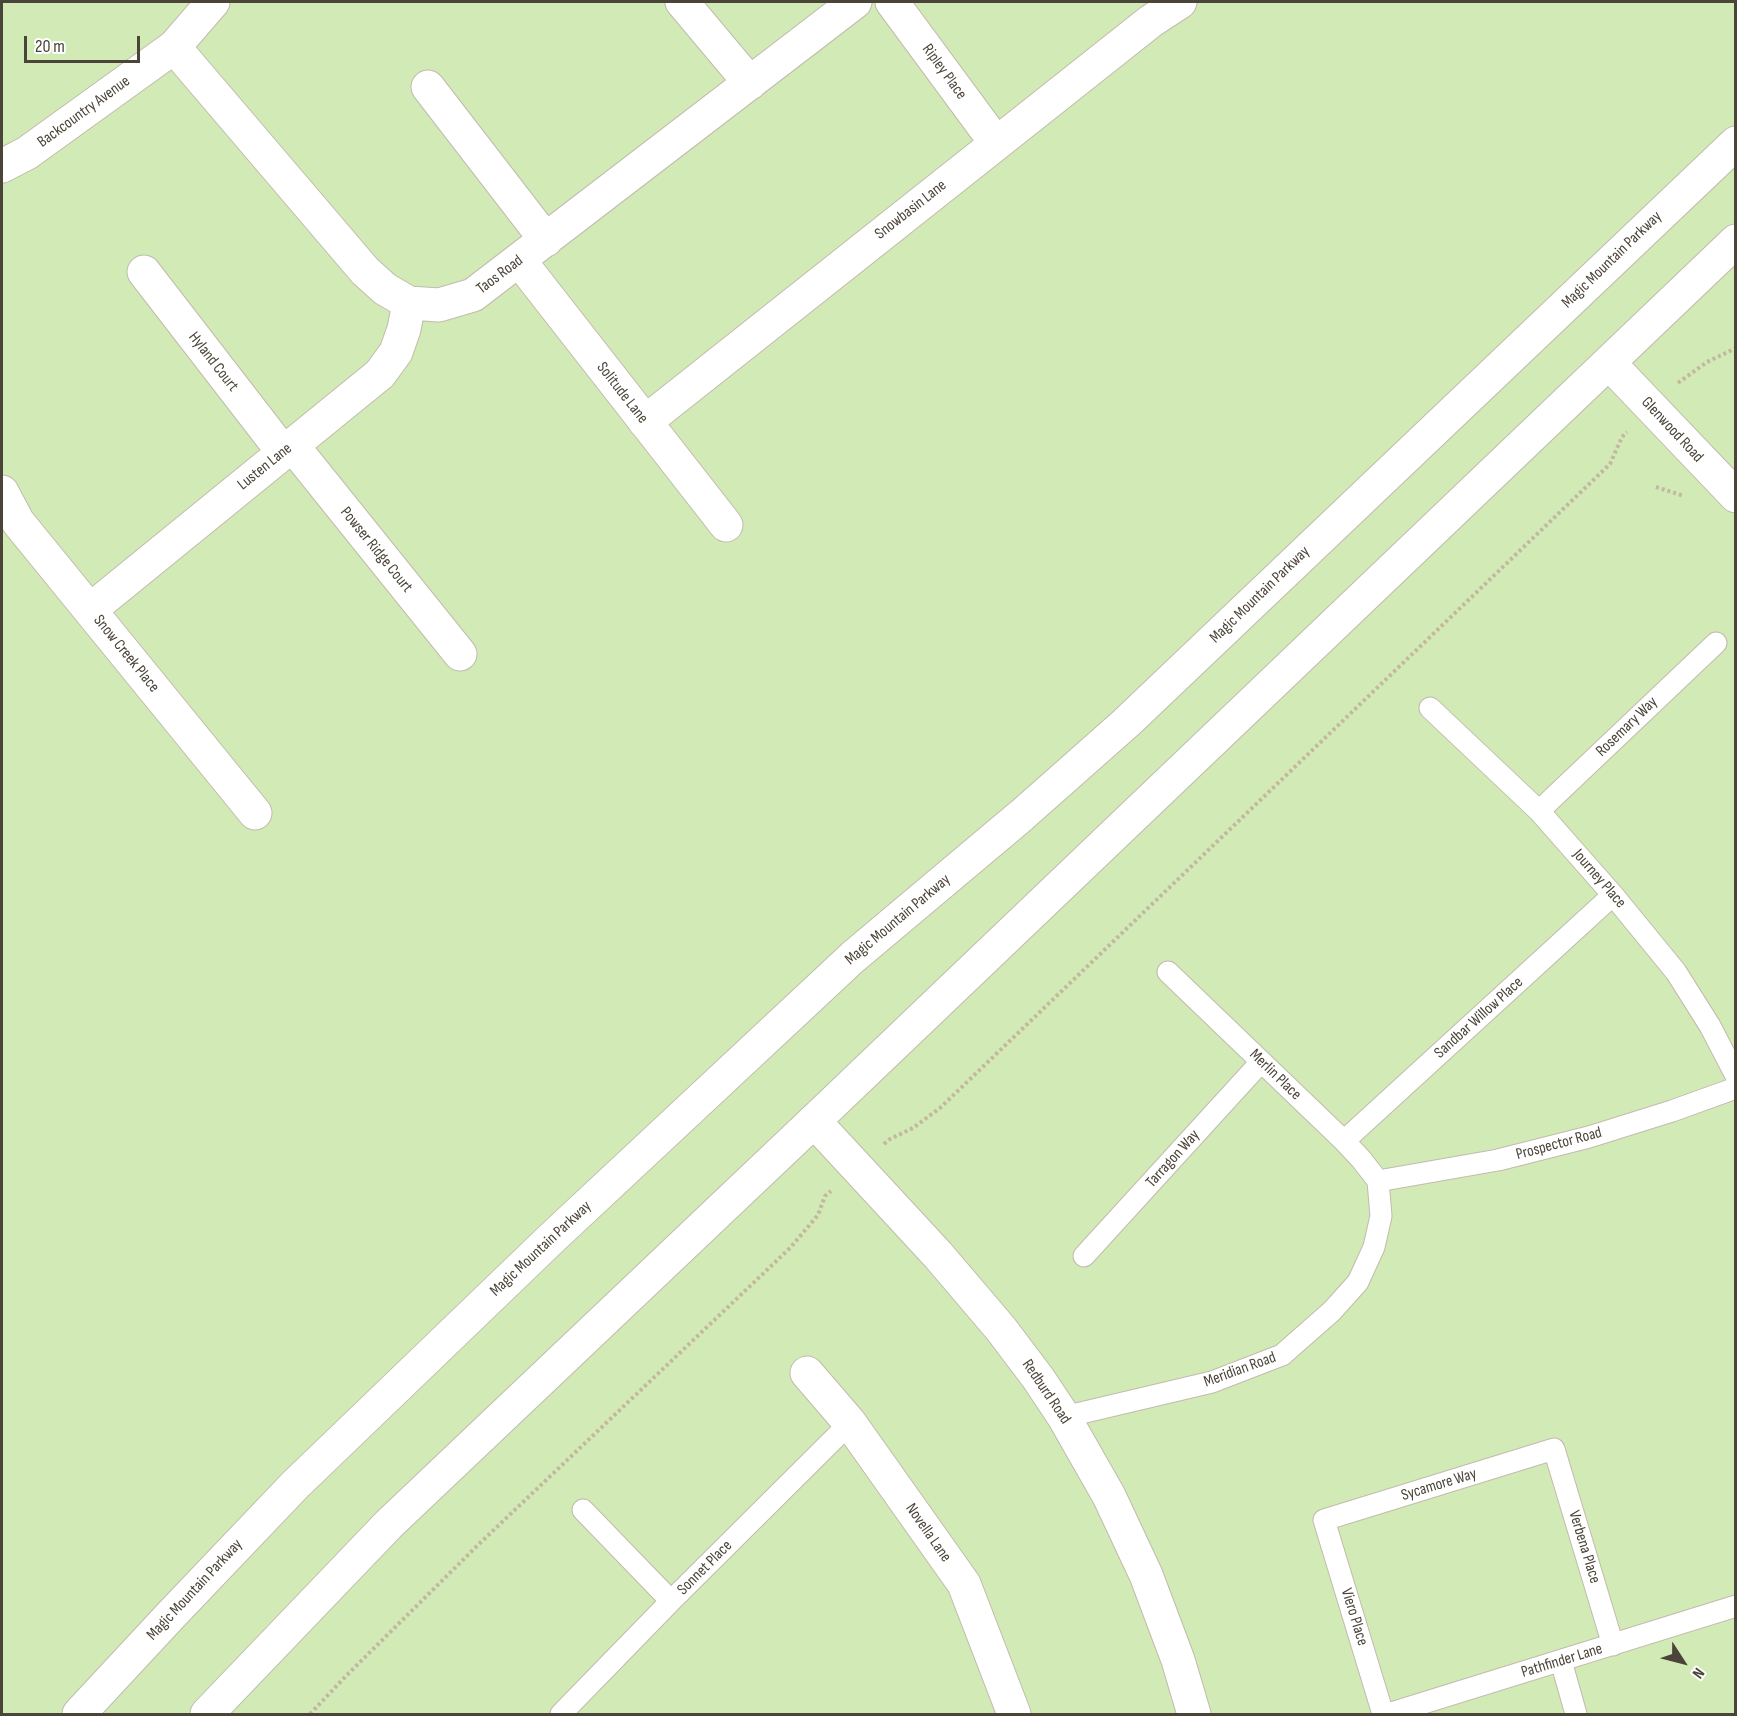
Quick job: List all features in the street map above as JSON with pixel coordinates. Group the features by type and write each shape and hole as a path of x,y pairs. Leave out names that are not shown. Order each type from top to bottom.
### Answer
{"street":[{"name":"Backcountry Avenue","path":"2,166 27,153 174,47 213,2"},
{"path":"682,2 750,83"},
{"name":"Taos Road","path":"174,47 365,271 385,289 409,303 439,305 473,295 855,2"},
{"name":"Ripley Place","path":"892,2 996,143"},
{"name":"Snowbasin Lane","path":"645,422 1151,21 1180,2"},
{"path":"428,87 546,240"},
{"name":"Magic Mountain Parkway","path":"79,1714 296,1485 545,1245 853,957 1022,815 1126,723 1736,143"},
{"path":"207,1714 389,1524 1736,241"},
{"name":"Solitude Lane","path":"519,260 726,525"},
{"name":"Hyland Court","path":"144,272 288,449"},
{"name":"Lusten Lane","path":"90,610 380,374 396,352 404,329 409,303"},
{"name":"Glenwood Road","path":"1609,363 1736,496"},
{"name":"Powser Ridge Court","path":"288,449 460,654"},
{"name":"Snow Creek Place","path":"2,492 18,522 255,813"},
{"name":"Redburd Road","path":"814,1121 938,1255 1001,1329 1064,1417 1109,1496 1146,1575 1178,1660 1194,1714"},
{"name":"Novella Lane","path":"807,1373 850,1423 964,1584 1014,1714"}],"lane":[{"name":"Rosemary Way","path":"1539,811 1716,643"},
{"name":"Journey Place","path":"1430,708 1539,811 1613,895 1676,972 1710,1026 1736,1076"},
{"name":"Sandbar Willow Place","path":"1344,1141 1613,895"},
{"name":"Merlin Place","path":"1168,972 1344,1141 1378,1181"},
{"name":"Tarragon Way","path":"1084,1256 1261,1062"},
{"name":"Prospector Road","path":"1378,1181 1498,1160 1589,1137 1736,1088"},
{"name":"Meridian Road","path":"1064,1417 1212,1382 1282,1355 1332,1311 1358,1282 1374,1247 1381,1216 1378,1181"},
{"name":"Sonnet Place","path":"561,1714 850,1423"},
{"name":"Sycamore Way","path":"1324,1520 1554,1449"},
{"name":"Verbena Place","path":"1554,1449 1613,1645"},
{"path":"583,1510 671,1601"},
{"name":"Viero Place","path":"1324,1520 1383,1714"},
{"name":"Pathfinder Lane","path":"1388,1714 1736,1606"},
{"path":"1560,1661 1576,1714"}],"path":[{"path":"1683,379 1707,362 1736,348"},
{"path":"890,1139 913,1128 940,1108 966,1084 1610,464 1622,437"},
{"path":"310,1714 479,1544 789,1248 818,1215 825,1196"}],"green space":[{"path":"2,2 1735,2 1735,1714 2,1714"}]}
